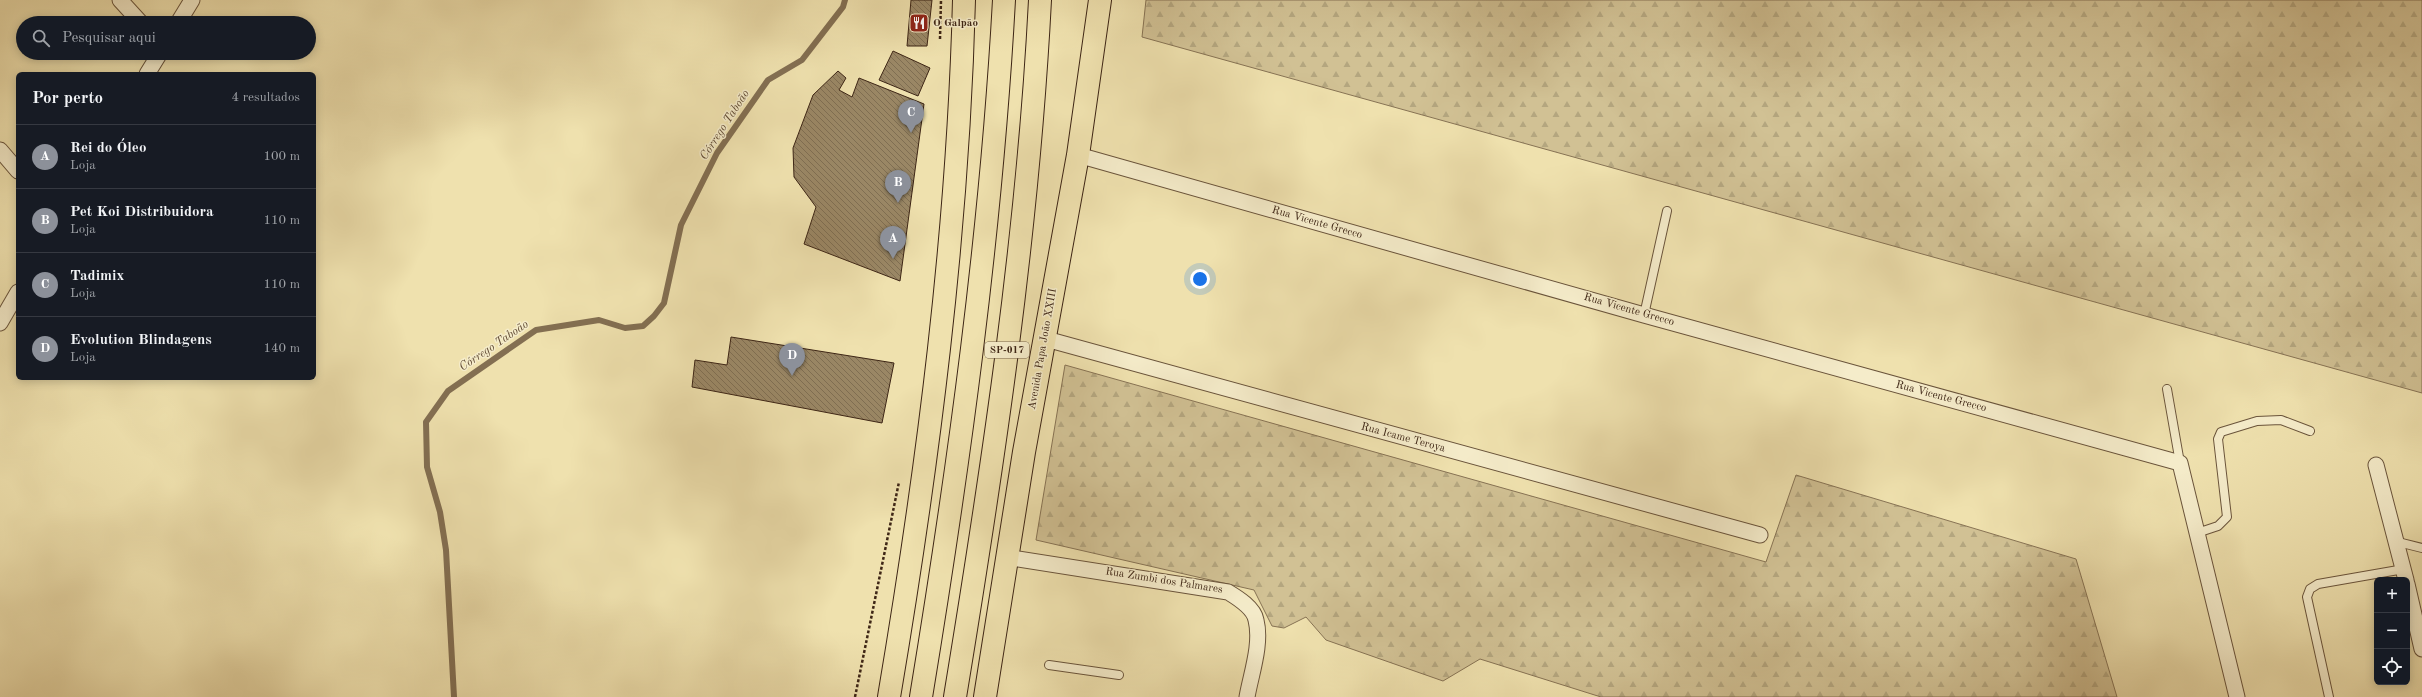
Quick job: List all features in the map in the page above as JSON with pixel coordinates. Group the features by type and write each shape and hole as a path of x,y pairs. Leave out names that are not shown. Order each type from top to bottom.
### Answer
{"main road":[{"path":"889,697 934,404 952,223 962,97 964,0"},
{"name":"SP-017","path":"954,697 1006,356 1020,243 1040,0"},
{"path":"1039,26 1050,0"},
{"name":"Avenida Papa João XXIII","path":"985,697 1006,557 1078,155 1100,0"},
{"name":"SP-017","path":"921,697 966,402 981,277 1003,6"}],"street":[{"path":"120,0 135,16"},
{"path":"182,16 192,0"},
{"path":"148,72 156,60"},
{"path":"0,150 16,169"},
{"name":"Rua Vicente Grecco","path":"1078,155 1644,315 2180,463"},
{"path":"0,323 16,295"},
{"name":"Rua Icame Teroya","path":"1046,339 1760,535"},
{"path":"2180,463 2237,697"},
{"path":"2376,465 2398,542 2406,577"},
{"name":"Rua Zumbi dos Palmares","path":"1006,557 1228,592 1248,607 1256,620 1256,649 1247,697"},
{"path":"2410,596 2422,649"}],"lane":[{"path":"1644,315 1667,212"},
{"path":"2167,389 2180,463"},
{"path":"2197,533 2218,526 2227,517 2218,439 2221,432 2257,421 2281,420 2310,431"},
{"path":"2398,542 2422,548"},
{"path":"2329,697 2307,597 2310,589 2318,584 2374,580"},
{"path":"1049,665 1119,674"}],"path":[{"path":"940,41 941,0"},
{"path":"855,697 900,477"}],"green space":[{"path":"1146,0 2422,0 2422,393 1142,37"},
{"path":"1065,365 1766,562 1796,475 2076,559 2117,697 1601,697 1480,659 1443,681 1326,640 1306,617 1284,628 1272,626 1254,590 1036,540"}],"building":[{"name":"O Galpão","path":"911,0 932,0 927,46 907,46"},
{"path":"893,51 930,68 918,96 879,80"},
{"path":"838,71 846,78 839,90 852,97 859,78 924,104 900,281 804,244 816,207 794,177 793,148 813,95"},
{"path":"731,337 894,363 882,423 692,387 695,360 727,365"}],"waterway":[{"name":"Córrego Taboão","path":"454,697 446,550 440,512 427,467 426,422 448,391 536,330 599,320 625,328 643,326 654,316 664,303 681,225 717,153 768,80 802,60 843,7 845,0"}],"place":[{"name":"O Galpão","path":"919,23"},
{"name":"Tadimix","path":"911,133"},
{"name":"Pet Koi Distribuidora","path":"898,203"},
{"name":"Rei do Óleo","path":"893,259"},
{"name":"Evolution Blindagens","path":"792,376"}]}
